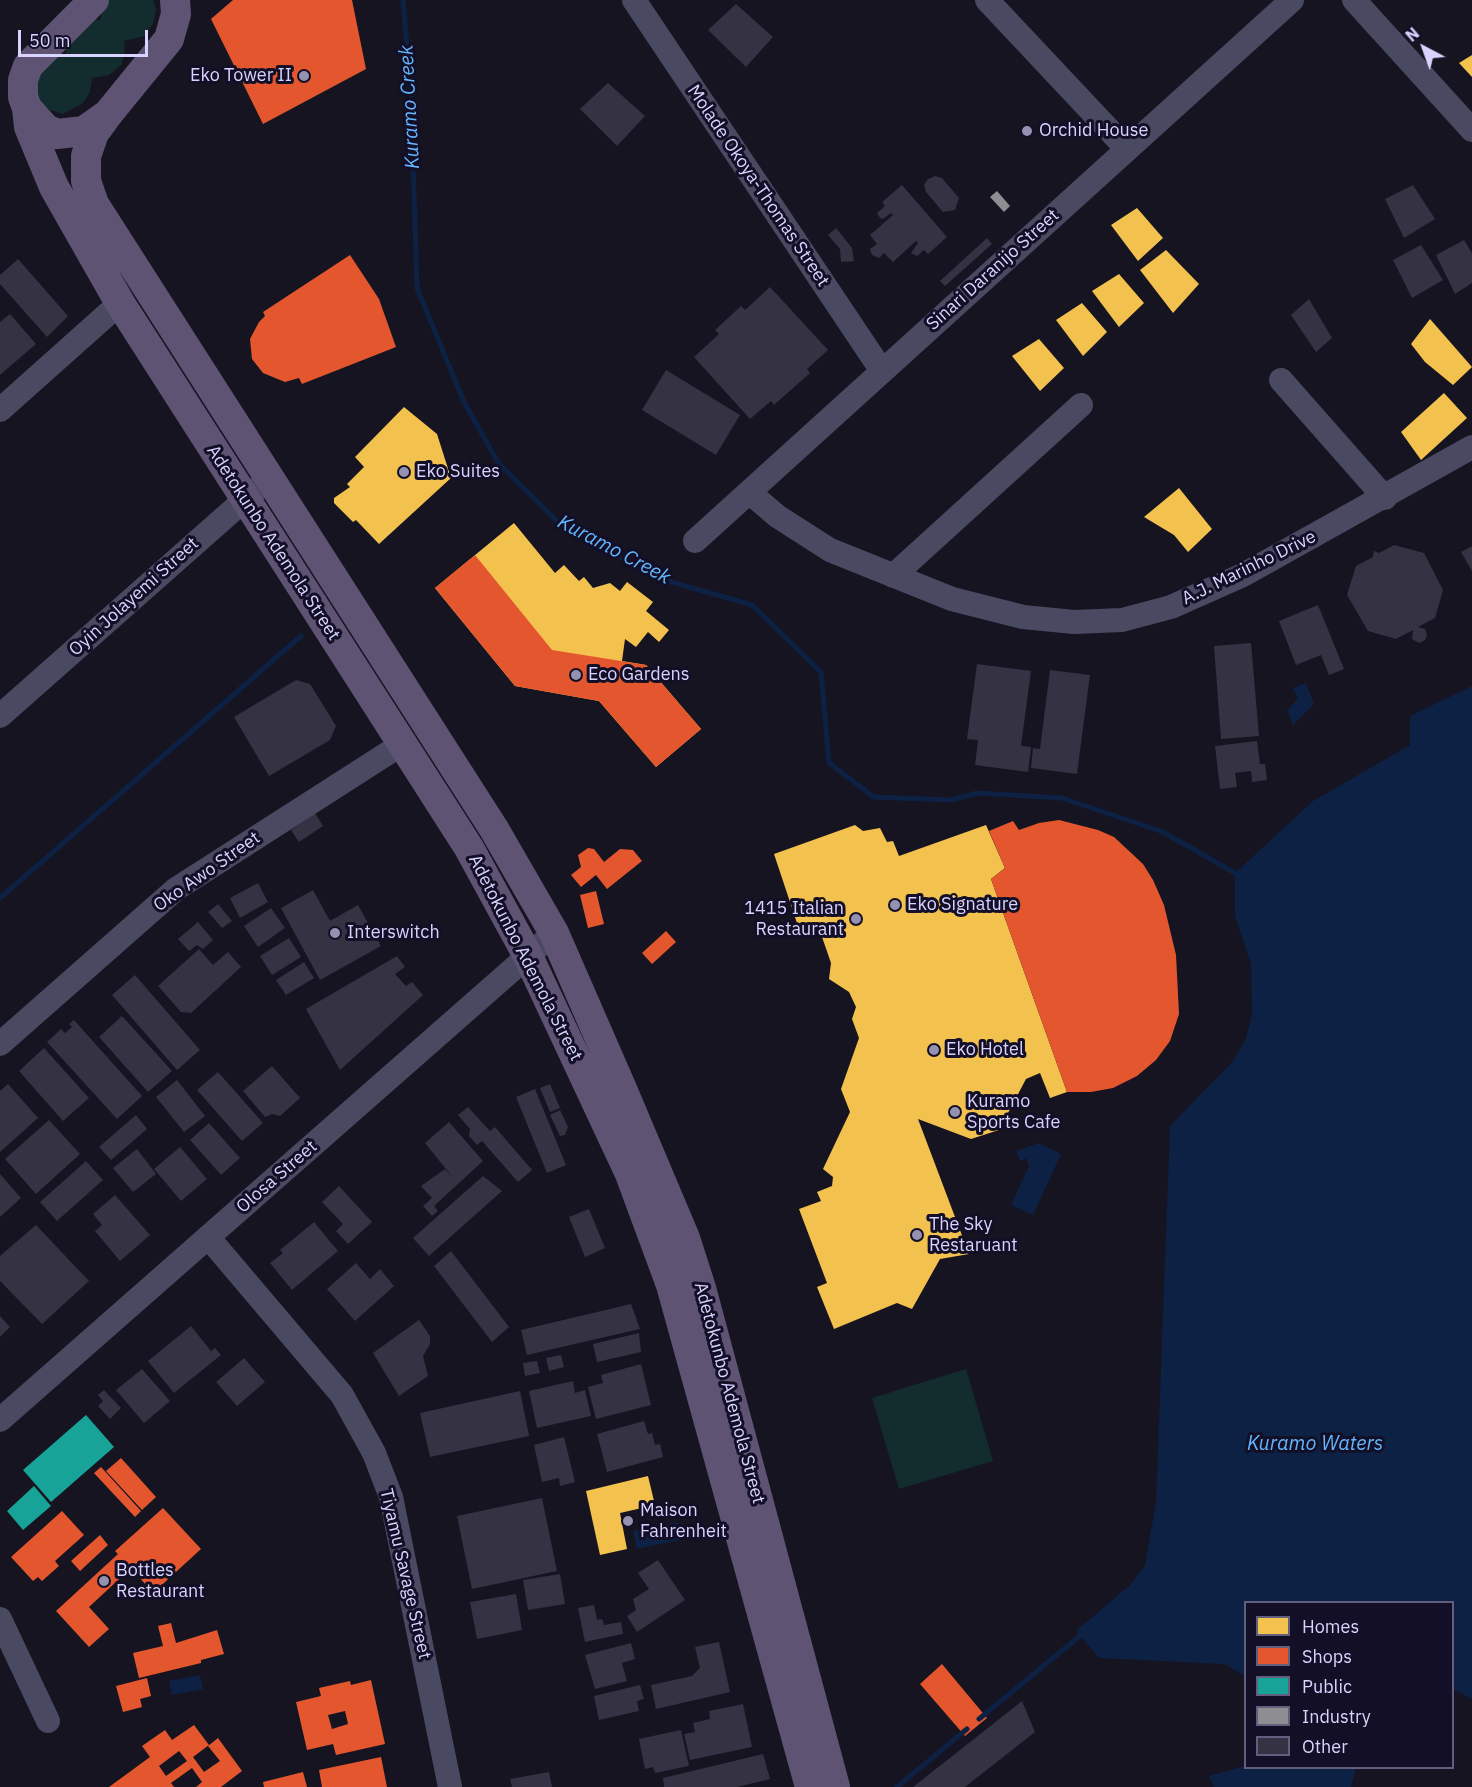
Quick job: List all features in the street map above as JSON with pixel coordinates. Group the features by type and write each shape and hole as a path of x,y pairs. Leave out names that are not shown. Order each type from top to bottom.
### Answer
{"main road":[{"path":"27,108 46,129 57,134 84,131 108,114 169,39 176,14 175,0"},
{"path":"0,85 28,66 85,4"},
{"name":"Adetokunbo Ademola Street","path":"28,66 23,80 23,97 29,127 54,187 120,303 244,500 469,848 528,956 630,1174 671,1285 810,1787"},
{"name":"Adetokunbo Ademola Street","path":"108,114 94,133 86,156 86,181 94,204 268,480 494,829 554,933 680,1228 701,1287 835,1787"}],"street":[{"path":"169,39 186,0"},
{"name":"Molade Okoya-Thomas Street","path":"634,0 882,371"},
{"path":"987,0 1127,149"},
{"name":"Sinari Daranijo Street","path":"695,541 1292,0"},
{"path":"1354,0 1472,130"},
{"path":"0,410 120,303"},
{"path":"1281,380 1385,498"},
{"path":"893,576 1081,405"},
{"name":"A.J. Marinho Drive","path":"749,492 777,516 830,550 952,598 1023,617 1074,622 1122,620 1171,607 1243,575 1385,498 1472,447"},
{"name":"Oyin Jolayemi Street","path":"0,716 268,480"},
{"name":"Oko Awo Street","path":"0,1044 176,889 402,744"},
{"name":"Olosa Street","path":"0,1420 554,933"},
{"name":"Tiyamu Savage Street","path":"208,1237 342,1395 374,1453 391,1497 450,1787"},
{"path":"0,1619 48,1721"}],"green space":[{"path":"105,0 153,0 156,9 153,24 144,36 124,41 125,53 121,65 109,75 92,78 90,92 83,103 63,114 50,110 39,101 35,79 59,54 66,55 66,48 95,20 100,20"},
{"path":"966,1369 993,1461 899,1489 872,1398"}],"water":[{"path":"1306,683 1314,704 1293,725 1287,710 1298,699 1293,688"},
{"name":"Kuramo Waters","path":"1472,686 1472,1699 1454,1690 1454,1601 1244,1601 1244,1675 1224,1664 1099,1658 1076,1631 1130,1585 1145,1565 1156,1503 1170,1126 1232,1062 1246,1039 1252,1014 1251,964 1235,916 1235,873 1313,801 1410,745 1410,716"},
{"path":"1039,1143 1061,1154 1033,1215 1011,1205 1029,1166 1026,1158 1020,1161 1016,1151"},
{"path":"678,1522 681,1540 637,1549 633,1531"},
{"path":"200,1675 203,1689 172,1695 169,1681"},
{"path":"1244,1766 1244,1769 1356,1769 1351,1787 1214,1787 1209,1776"}],"building: Homes":[{"path":"1472,55 1472,77 1459,63"},
{"path":"1137,208 1163,238 1138,261 1111,225"},
{"path":"1166,250 1199,284 1173,313 1140,270"},
{"path":"1119,274 1144,303 1119,327 1092,291"},
{"path":"1082,303 1107,332 1083,356 1056,320"},
{"path":"1430,319 1472,367 1453,385 1425,362 1411,344"},
{"path":"1039,339 1064,368 1040,391 1012,356"},
{"path":"1444,393 1467,418 1421,460 1401,432"},
{"name":"Eko Suites","path":"404,407 437,434 451,478 379,544 356,520 353,522 334,503 334,498 350,487 347,484 364,467 355,457"},
{"path":"1179,488 1212,529 1188,552 1174,535 1144,517"},
{"path":"514,523 555,573 564,565 579,581 584,577 593,588 610,583 620,591 627,582 653,602 646,611 669,630 659,642 648,632 636,647 625,639 622,661 646,665 701,729 656,767 599,701 515,686 435,588"},
{"name":"Eko Hotel","path":"855,825 863,831 880,828 887,842 893,841 899,856 986,825 1005,868 991,879 1067,1092 1050,1098 1040,1073 1026,1079 999,1130 971,1139 918,1119 969,1254 940,1259 912,1309 897,1303 834,1329 817,1287 827,1283 799,1209 821,1201 817,1192 832,1186 833,1177 823,1169 850,1112 841,1089 859,1038 852,1019 856,1007 849,992 829,979 831,963 822,937 799,929 774,854"},
{"path":"648,1476 655,1505 620,1513 627,1549 600,1555 586,1491"}],"building: Shops":[{"path":"233,0 352,0 366,69 263,124 211,19"},
{"path":"350,255 379,299 396,347 302,384 299,378 285,382 263,373 252,359 250,339 265,316 263,312"},
{"path":"475,555 552,650 646,665 701,729 656,767 599,701 515,686 435,588"},
{"path":"1059,820 1098,830 1114,837 1143,864 1164,905 1176,955 1179,1014 1170,1041 1156,1060 1137,1076 1113,1088 1091,1092 1067,1092 991,879 1005,868 989,831 1013,821 1019,830 1039,823"},
{"path":"588,848 594,849 604,862 620,849 633,850 642,861 607,889 596,875 581,887 571,875 581,867 578,855"},
{"path":"596,891 604,924 588,928 580,895"},
{"path":"666,931 676,942 652,964 642,953"},
{"path":"121,1458 156,1497 142,1510 106,1471"},
{"path":"101,1467 141,1511 135,1517 94,1473"},
{"name":"Bottles Restaurant","path":"163,1508 201,1549 153,1593 131,1568 89,1607 109,1629 89,1647 56,1611 118,1554 115,1551"},
{"path":"62,1511 84,1535 55,1561 59,1566 42,1581 38,1577 33,1581 11,1557"},
{"path":"100,1535 108,1545 80,1571 71,1561"},
{"path":"171,1623 176,1643 217,1630 224,1654 201,1660 201,1663 139,1678 133,1653 163,1646 158,1626"},
{"path":"942,1664 987,1718 965,1736 920,1684"},
{"path":"147,1678 151,1696 140,1699 142,1707 123,1712 116,1686"},
{"path":"371,1680 385,1744 336,1755 333,1744 307,1750 296,1702 321,1696 319,1688 350,1681 351,1685","holes":["345,1711 348,1724 332,1729 328,1715"]},
{"path":"194,1725 209,1745 193,1757 204,1772 220,1761 208,1746 218,1738 242,1771 221,1787 196,1787 202,1782 192,1768 171,1783 174,1787 109,1787 150,1757 142,1746 165,1730 172,1740","holes":["179,1751 187,1761 166,1776 159,1766"]},
{"path":"381,1757 387,1787 322,1787 319,1770"},
{"path":"303,1772 307,1787 264,1787 263,1782"}],"building: Public":[{"path":"86,1415 114,1447 51,1502 23,1470"},
{"path":"34,1486 51,1506 23,1530 7,1511"}],"building: Industry":[{"path":"997,191 1010,206 1004,212 990,197"}],"building: Other":[{"path":"736,4 773,37 746,67 708,30"},
{"path":"608,83 645,116 617,146 580,109"},
{"path":"935,176 942,178 959,198 955,210 943,212 926,192 924,185 928,179"},
{"path":"902,185 947,237 928,254 924,250 917,256 911,253 918,243 916,241 893,262 884,253 879,258 872,255 870,249 877,244 870,235 893,215 891,213 883,219 877,213 885,206 882,202"},
{"path":"1413,185 1435,219 1404,238 1385,199"},
{"path":"836,228 852,248 854,261 841,262 840,249 828,235"},
{"path":"987,238 992,244 945,286 940,281"},
{"path":"1464,240 1472,253 1472,283 1455,294 1436,255"},
{"path":"1421,245 1443,280 1412,298 1393,260"},
{"path":"18,259 68,316 47,337 0,284 0,275"},
{"path":"770,287 828,350 807,369 810,373 774,405 771,401 750,419 694,357 719,334 715,330 741,306 745,310"},
{"path":"1309,299 1332,338 1316,352 1291,315"},
{"path":"10,314 36,344 0,375 0,322"},
{"path":"666,370 740,415 716,455 642,410"},
{"path":"1394,545 1424,553 1443,590 1435,618 1418,627 1425,629 1427,635 1425,640 1419,643 1412,639 1413,630 1396,639 1368,631 1347,595 1356,566 1373,557 1374,551 1379,553"},
{"path":"1472,546 1472,571 1461,552"},
{"path":"1318,605 1344,669 1329,675 1321,655 1296,665 1279,621"},
{"path":"1251,643 1259,736 1221,739 1214,646"},
{"path":"977,664 1031,671 1021,746 1031,747 1028,772 975,765 978,740 967,739"},
{"path":"1050,670 1090,675 1077,774 1031,768 1033,748 1040,749"},
{"path":"296,680 310,684 336,726 330,740 269,776 234,717"},
{"path":"1257,741 1260,764 1265,764 1267,780 1252,782 1251,771 1235,773 1237,787 1220,789 1215,746"},
{"path":"315,813 323,826 299,842 291,830"},
{"path":"258,883 268,902 240,918 230,898"},
{"name":"Interswitch","path":"313,890 330,921 358,905 381,946 320,980 281,908"},
{"path":"218,904 232,921 222,928 208,912"},
{"path":"271,908 285,928 258,947 244,926"},
{"path":"198,922 213,940 203,949 197,945 189,951 178,939"},
{"path":"289,938 301,957 272,975 260,956"},
{"path":"199,949 213,965 228,952 241,967 191,1013 181,1012 158,986"},
{"path":"397,956 405,967 395,974 406,986 412,982 423,995 340,1070 306,1009"},
{"path":"304,962 314,978 286,995 276,980"},
{"path":"135,975 200,1050 177,1070 112,995"},
{"path":"122,1016 172,1071 148,1092 99,1037"},
{"path":"74,1020 142,1096 117,1119 47,1042 61,1029 65,1033 72,1027 69,1024"},
{"path":"44,1048 89,1098 63,1121 19,1071"},
{"path":"272,1066 300,1098 280,1116 272,1114 265,1117 243,1091"},
{"path":"218,1072 263,1123 242,1141 197,1090"},
{"path":"177,1080 205,1116 184,1132 156,1097"},
{"path":"8,1084 38,1118 0,1152 0,1091"},
{"path":"550,1084 560,1108 550,1112 540,1088"},
{"path":"535,1089 566,1165 547,1173 516,1097"},
{"path":"468,1107 490,1131 495,1127 532,1170 518,1182 482,1141 477,1145 469,1136 470,1129 458,1115"},
{"path":"560,1110 568,1127 565,1135 560,1136 550,1115"},
{"path":"136,1115 147,1129 111,1160 99,1147"},
{"path":"49,1120 80,1154 36,1194 5,1159"},
{"path":"449,1122 483,1161 434,1206 438,1211 432,1216 423,1206 432,1198 421,1186 445,1169 454,1179 425,1143"},
{"path":"209,1123 240,1158 221,1175 190,1140"},
{"path":"180,1147 207,1179 181,1201 154,1169"},
{"path":"137,1149 156,1174 133,1192 113,1168"},
{"path":"86,1161 103,1180 57,1221 40,1202"},
{"path":"0,1174 21,1198 0,1217"},
{"path":"483,1176 502,1191 429,1256 413,1238"},
{"path":"339,1186 372,1222 348,1244 336,1231 343,1224 322,1202"},
{"path":"115,1195 150,1235 120,1261 95,1231 102,1225 93,1214"},
{"path":"589,1209 605,1248 585,1257 569,1217"},
{"path":"314,1222 338,1251 292,1290 270,1263 283,1253 280,1250"},
{"path":"36,1225 89,1281 42,1324 0,1281 0,1256"},
{"path":"451,1251 509,1327 492,1342 434,1266"},
{"path":"356,1263 370,1279 380,1269 394,1286 355,1321 327,1289"},
{"path":"631,1304 640,1329 527,1355 521,1330"},
{"path":"0,1316 10,1327 0,1337"},
{"path":"419,1320 430,1336 430,1344 423,1356 428,1376 399,1396 373,1353"},
{"path":"191,1326 211,1351 215,1348 221,1355 174,1393 148,1361"},
{"path":"639,1333 641,1352 597,1362 593,1344"},
{"path":"561,1355 564,1367 549,1371 546,1358"},
{"path":"244,1358 265,1382 237,1406 216,1382"},
{"path":"537,1361 540,1373 525,1376 523,1363"},
{"path":"641,1364 651,1405 596,1419 588,1387 603,1383 601,1375"},
{"path":"142,1369 170,1401 144,1423 116,1390"},
{"path":"573,1381 575,1393 585,1390 591,1416 537,1428 529,1391"},
{"path":"104,1390 121,1408 110,1419 98,1406 103,1401 98,1395"},
{"path":"520,1391 529,1436 430,1457 420,1413"},
{"path":"644,1421 648,1434 652,1433 655,1445 660,1444 663,1457 607,1472 597,1434"},
{"path":"564,1437 575,1482 560,1486 559,1478 542,1482 534,1445"},
{"path":"542,1498 557,1571 472,1589 457,1516"},
{"path":"658,1560 685,1600 637,1632 627,1616 636,1610 633,1599 649,1589 638,1573"},
{"path":"560,1574 565,1604 528,1610 523,1580"},
{"path":"516,1594 522,1630 477,1639 470,1602"},
{"path":"594,1605 597,1620 602,1619 604,1625 621,1622 623,1634 585,1642 578,1608"},
{"path":"719,1642 730,1692 656,1709 651,1685 692,1676 700,1668 695,1647"},
{"path":"631,1643 635,1659 622,1663 627,1681 595,1689 585,1655"},
{"path":"640,1685 644,1699 637,1701 639,1711 599,1720 594,1696"},
{"path":"1022,1701 1035,1732 965,1787 913,1787"},
{"path":"743,1704 752,1747 690,1760 684,1734 695,1732 693,1723 710,1719 709,1711"},
{"path":"681,1730 689,1766 655,1773 653,1767 645,1769 639,1739"},
{"path":"763,1754 770,1779 737,1787 664,1787 663,1778"},
{"path":"549,1772 552,1787 512,1787 510,1779"}],"waterway":[{"name":"Kuramo Creek","path":"403,0 411,97 417,288 464,402 499,464 562,526 661,579 752,605 821,672 829,763 874,797 952,800 977,793 1062,798 1163,832 1235,873"},
{"path":"0,898 301,636"},
{"path":"979,1719 1080,1636"},
{"path":"897,1787 967,1729"}],"place":[{"name":"Eko Tower II","path":"304,76"},
{"name":"Orchid House","path":"1027,131"},
{"name":"Eko Suites","path":"404,472"},
{"name":"Eco Gardens","path":"576,675"},
{"name":"Eko Signature","path":"895,905"},
{"name":"1415 Italian Restaurant","path":"856,919"},
{"name":"Interswitch","path":"335,933"},
{"name":"Eko Hotel","path":"934,1050"},
{"name":"Kuramo Sports Cafe","path":"955,1112"},
{"name":"The Sky Restaruant","path":"917,1235"},
{"name":"Maison Fahrenheit","path":"628,1521"},
{"name":"Bottles Restaurant","path":"104,1581"}]}
